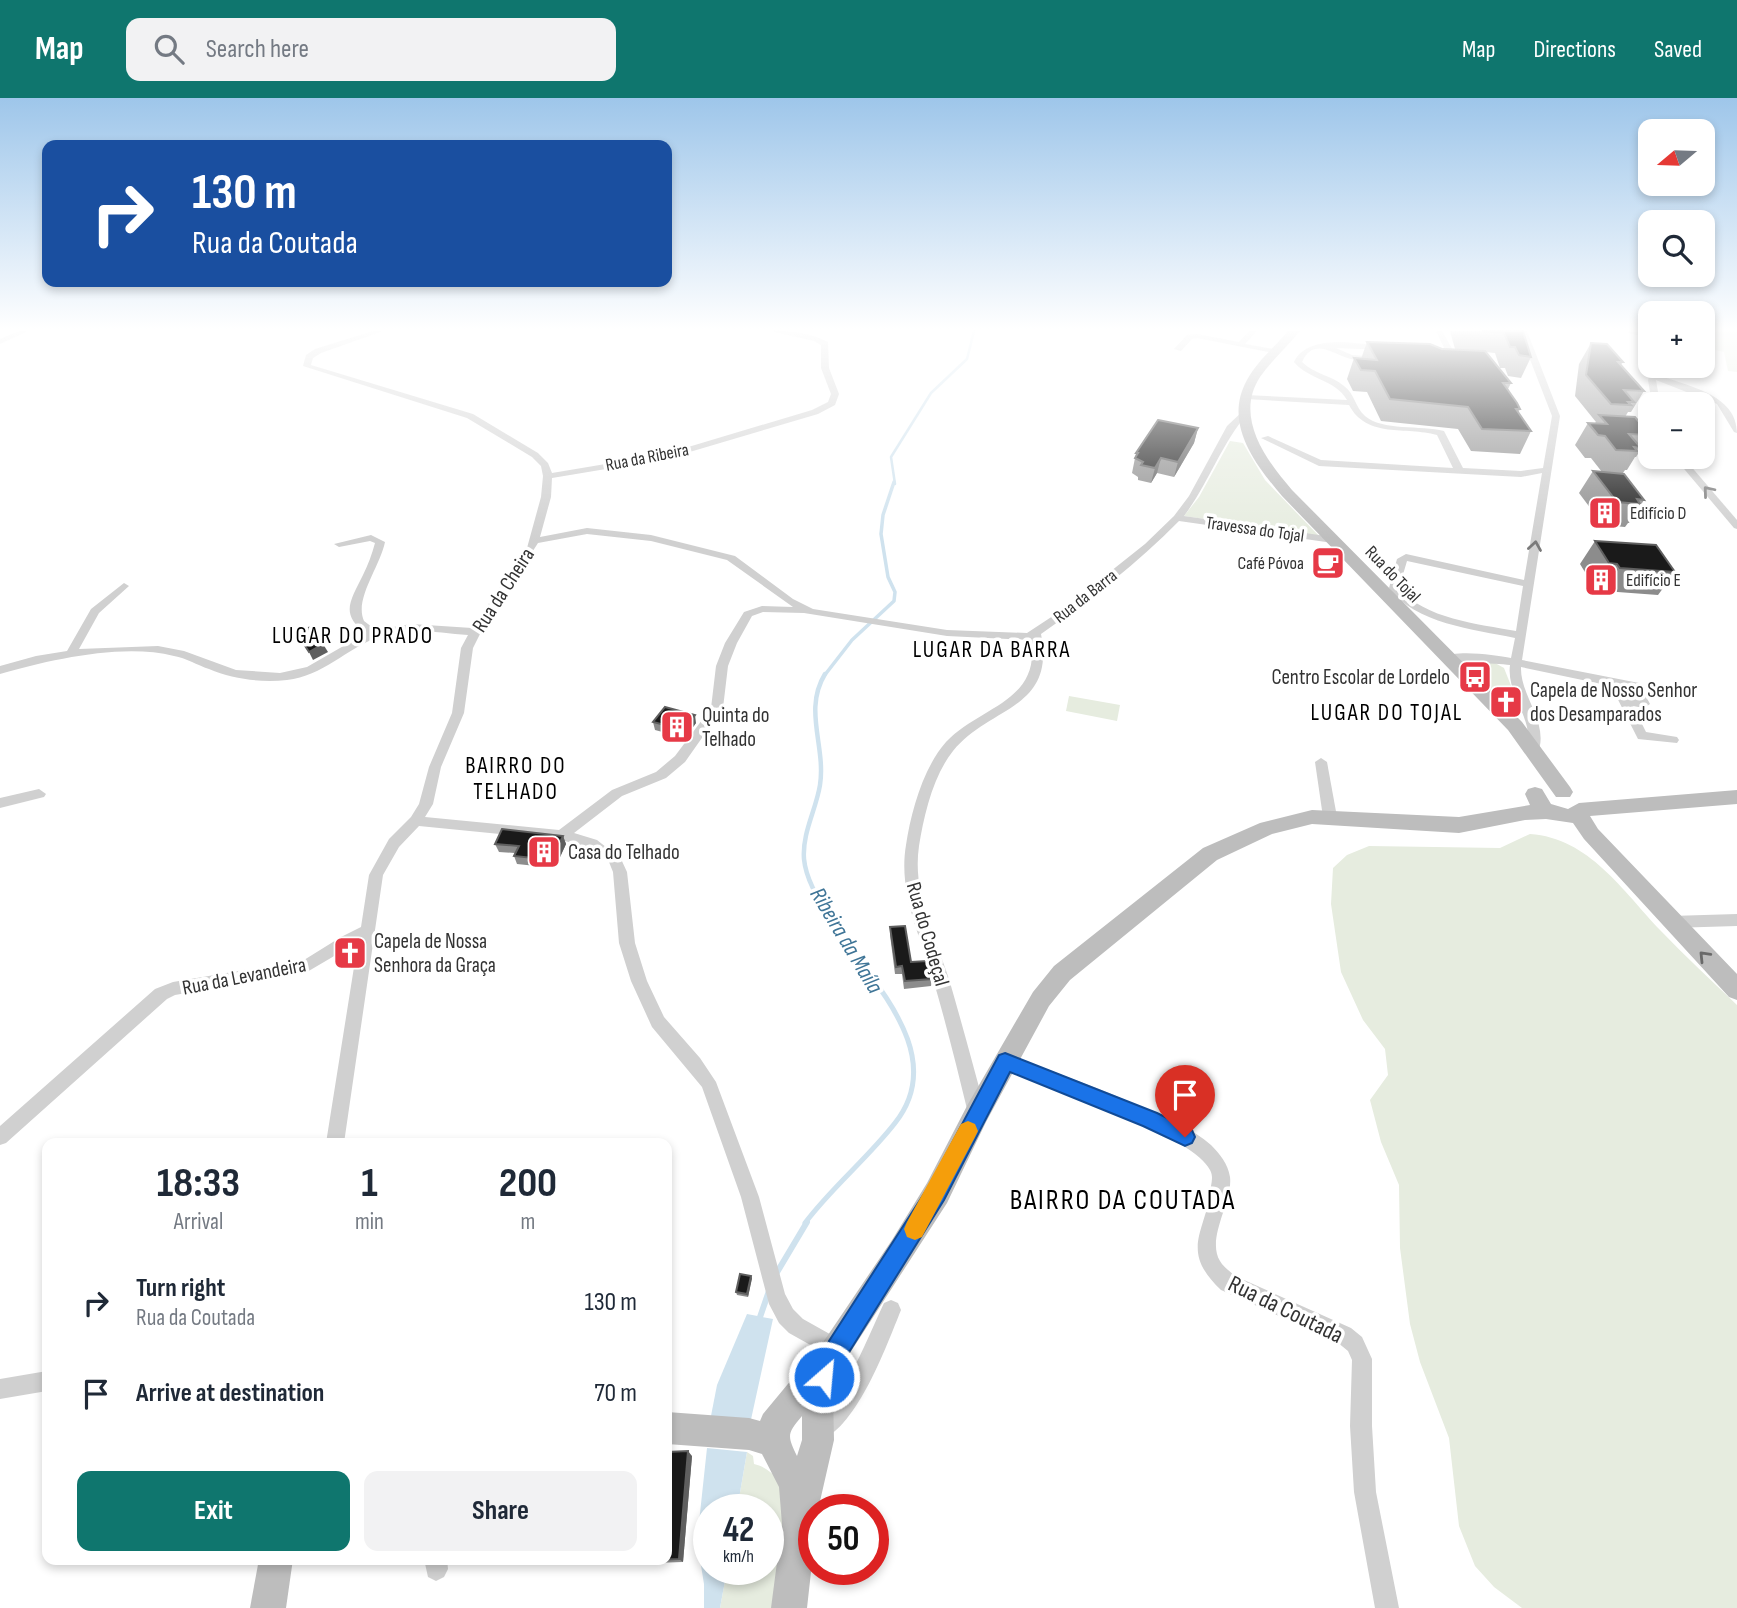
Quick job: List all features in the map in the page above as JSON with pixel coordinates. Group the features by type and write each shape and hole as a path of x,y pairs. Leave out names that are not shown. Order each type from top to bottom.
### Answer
{"main road":[{"name":"Rua do Tojal","path":"1245,405 1254,436 1271,474 1515,726 1572,803 1587,829 1608,852"},
{"path":"1534,752 1537,803 1608,852 1737,990"},
{"path":"1495,819 1537,793 1549,789 1572,803 1608,807 1642,806 1701,797 1737,797"},
{"path":"773,1434 837,1349 937,1193 1005,1061 1054,981 1190,868 1217,849 1267,828 1301,819 1330,817 1455,825 1525,813 1568,817 1572,803"},
{"path":"803,1494 817,1434 818,1391 837,1349"},
{"path":"677,1429 773,1434 800,1408 807,1410 817,1434 804,1460 788,1461 773,1434"},
{"path":"773,1434 795,1485 798,1508"},
{"path":"789,1608 798,1539"},
{"path":"268,1608 275,1565"}],"street":[{"path":"420,401 470,416 535,455 544,463 548,476"},
{"name":"Rua da Ribeira","path":"548,476 666,456 815,412 833,401"},
{"path":"1352,401 1360,416 1372,424 1441,433 1459,470"},
{"path":"1534,752 1536,737 1516,680 1555,414 1550,401"},
{"path":"1719,401 1737,430"},
{"path":"1245,405 1354,404"},
{"name":"Rua da Barra","path":"562,835 617,793 661,775 680,760 717,708 722,666 731,643 751,612 762,609 810,612 947,633 1022,638 1036,634 1149,546 1177,517 1194,497 1245,405"},
{"path":"1228,432 1254,436 1315,463 1528,474 1548,470"},
{"path":"1688,469 1737,526"},
{"name":"Rua da Cheira","path":"336,1138 367,931 380,865 394,843 415,821 429,796 435,767 455,722 465,655 475,632 518,571 534,541 546,497 548,476"},
{"name":"Travessa do Tojal","path":"1177,517 1333,540"},
{"path":"534,541 572,533 595,532 651,538 715,552 743,564 789,601 810,612"},
{"path":"339,544 371,538 380,542 371,570 357,593 355,602 359,623 375,634"},
{"path":"1521,636 1425,611 1398,594 1394,588 1402,559 1406,557 1529,584"},
{"path":"71,654 95,611 124,586"},
{"path":"0,670 24,661 71,654 164,650 228,671 286,676 318,668 375,634 415,628 475,632"},
{"name":"Rua do Codeçal","path":"977,1113 942,979 916,899 910,869 928,789 939,764 953,743 995,714 1032,681 1041,661 1036,634"},
{"path":"1448,658 1488,656 1635,686 1644,704 1624,701"},
{"path":"1616,683 1642,736 1673,740"},
{"path":"1321,762 1330,817"},
{"path":"0,803 39,794"},
{"path":"415,821 562,835 598,847 617,863 627,943 639,981 657,1022 708,1082 750,1197 771,1281 782,1309 796,1326 837,1349"},
{"path":"1671,922 1737,920"},
{"name":"Rua da Levandeira","path":"0,1137 160,994 173,989 307,966 367,931"},
{"name":"Rua da Coutada","path":"1005,1061 1158,1123 1202,1148 1215,1160 1222,1177 1208,1241 1209,1259 1217,1273 1228,1283 1344,1335 1358,1347 1363,1366 1365,1492 1387,1608"},
{"path":"817,1434 840,1411 891,1310"},
{"path":"0,1388 42,1382"}],"shaded area":[{"path":"1230,441 1243,443 1265,480 1319,536 1184,516 1199,497"},
{"path":"1476,663 1495,663 1504,668 1521,711 1504,711 1466,668"},
{"path":"1069,696 1120,705 1117,721 1066,711"},
{"path":"1530,834 1570,845 1603,869 1669,940 1737,1005 1737,1608 1522,1608 1494,1587 1475,1566 1459,1526 1449,1438 1420,1362 1410,1324 1400,1248 1399,1185 1381,1142 1370,1100 1388,1075 1385,1049 1363,1020 1341,972 1331,904 1333,868 1347,855 1369,846 1500,848"},
{"path":"747,1452 753,1456 754,1464 775,1476 788,1497 784,1537 784,1494 740,1494"},
{"path":"724,1585 777,1585 773,1608 720,1608"}],"water":[{"path":"747,1314 773,1319 750,1424 710,1421 717,1385"},
{"path":"707,1448 747,1452 740,1494 702,1494"},
{"path":"704,1585 724,1585 720,1608 704,1608"}],"building":[{"path":"1414,401 1516,401 1520,409 1516,409 1531,431 1482,429 1468,407"},
{"path":"1609,401 1634,402 1628,402 1631,405 1611,404"},
{"path":"1599,415 1635,417 1638,421 1638,434 1629,434 1638,444 1638,448 1634,447 1637,451 1616,450 1605,436 1598,435 1588,423 1607,424"},
{"path":"1158,420 1198,428 1178,462 1161,458 1155,468 1141,465 1143,462 1135,458 1136,453"},
{"path":"1593,471 1624,474 1644,500 1637,499 1640,504 1617,502"},
{"path":"1595,541 1656,545 1675,572 1620,568 1617,564 1609,563"},
{"path":"311,627 323,644 309,652 298,632"},
{"path":"665,707 695,715 684,730 653,722"},
{"name":"Casa do Telhado","path":"502,829 563,836 552,860 514,856 519,846 495,844"},
{"path":"905,926 911,962 927,961 932,979 905,981 902,966 896,967 890,927"},
{"path":"352,943 350,956 338,958 339,951"},
{"path":"740,1274 751,1276 747,1294 736,1292"},
{"path":"688,1451 679,1559 672,1559 672,1452"}],"waterway":[{"name":"Ribeira da Maíla","path":"895,484 891,457 926,401"},
{"name":"Ribeira da Maíla","path":"824,676 852,640 894,601 895,592 888,577 881,534 883,515 894,482"},
{"name":"Ribeira da Maíla","path":"824,676 819,688 815,715 820,785 805,840 804,859 810,882 830,918"},
{"name":"Ribeira da Maíla","path":"805,1223 895,1123 910,1096 914,1069 908,1042 896,1015 829,916"},
{"name":"Ribeira da Maíla","path":"776,1274 807,1222"},
{"name":"Ribeira da Maíla","path":"759,1320 769,1291"}],"slow traffic":[{"path":"915,1229 937,1193 968,1131"}],"place":[{"name":"Edifício D","path":"1605,513"},
{"name":"Café Póvoa","path":"1328,563"},
{"name":"Edifício E","path":"1601,580"},
{"name":"Centro Escolar de Lordelo","path":"1475,677"},
{"name":"Capela de Nosso Senhor dos Desamparados","path":"1506,702"},
{"name":"Quinta do Telhado","path":"677,727"},
{"name":"Casa do Telhado","path":"544,852"},
{"name":"Capela de Nossa Senhora da Graça","path":"350,953"}],"district":[{"name":"LUGAR DO PRADO","path":"353,635"},
{"name":"LUGAR DA BARRA","path":"992,649"},
{"name":"LUGAR DO TOJAL","path":"1387,712"},
{"name":"BAIRRO DO TELHADO","path":"516,778"},
{"name":"BAIRRO DA COUTADA","path":"1123,1199"}],"route":[{"path":"824,1377 837,1349 937,1193 1005,1061 1150,1119 1185,1137"}]}
